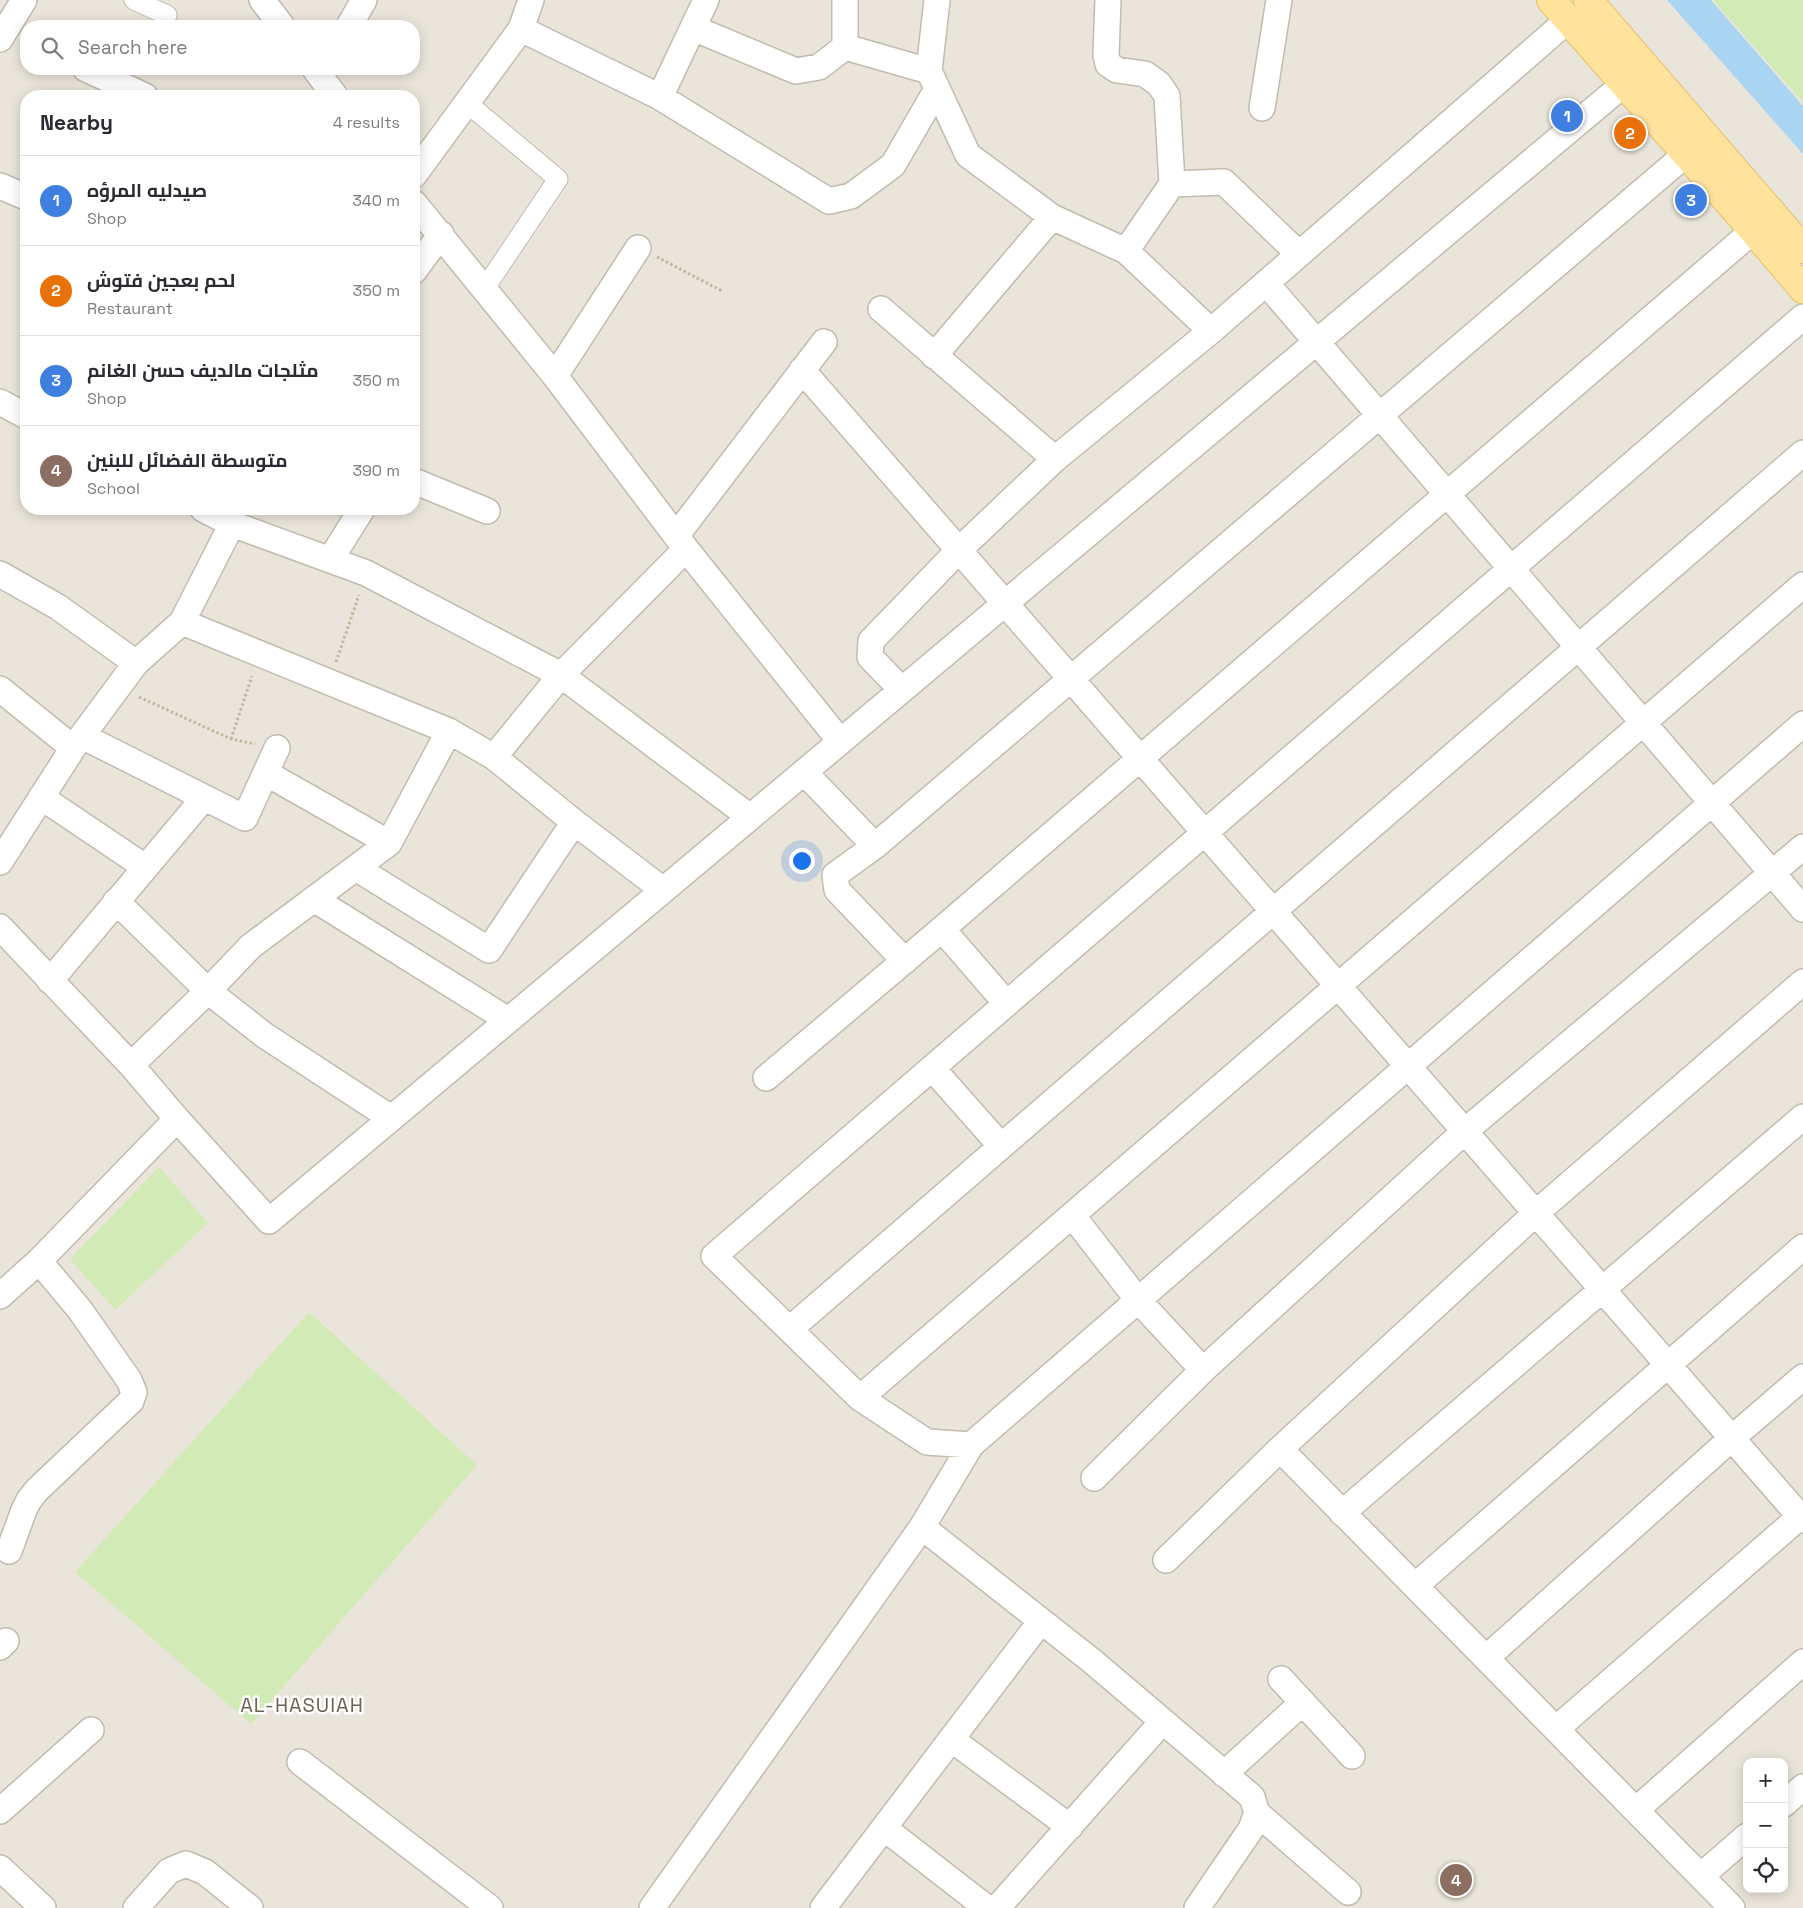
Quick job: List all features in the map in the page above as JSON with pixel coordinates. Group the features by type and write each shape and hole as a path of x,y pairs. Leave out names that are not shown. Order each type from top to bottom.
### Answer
{"main road":[{"path":"1551,0 1754,230 1803,289"},
{"path":"1588,0 1803,249"}],"street":[{"path":"11,37 24,0"},
{"path":"134,0 167,15"},
{"path":"262,0 277,20"},
{"path":"352,20 364,0"},
{"path":"420,167 521,29 532,0"},
{"path":"660,97 706,0"},
{"path":"845,0 846,47"},
{"path":"521,29 660,97 830,201 851,196 893,165 933,80 937,0"},
{"path":"1108,0 1106,55 1108,64 1117,70 1145,74 1159,84 1167,96 1172,184 1126,251"},
{"path":"1262,108 1279,0"},
{"path":"902,690 870,657 871,641 959,550 1055,459 1266,284 1568,20"},
{"path":"692,28 796,71 819,68 846,47"},
{"path":"846,47 933,80 968,155 1052,216 1126,251 1211,331"},
{"path":"99,75 132,90"},
{"path":"0,927 131,1065 269,1221 1624,84"},
{"path":"467,103 558,178 485,288"},
{"path":"905,961 837,890 835,875 875,846 1685,154"},
{"path":"1172,184 1224,182 1299,254"},
{"path":"0,186 20,194"},
{"path":"420,209 555,376 681,542 840,741"},
{"path":"934,356 1052,216"},
{"path":"766,1078 942,930 1754,230"},
{"path":"420,263 441,234"},
{"path":"555,376 638,248"},
{"path":"1266,284 1803,909"},
{"path":"881,309 1055,459"},
{"path":"971,1445 927,1442 860,1398 714,1256 1803,317"},
{"path":"494,757 561,675 681,542 802,370 824,342"},
{"path":"802,370 1802,1517 1556,1729"},
{"path":"0,402 20,413"},
{"path":"790,1329 1803,452"},
{"path":"420,483 487,511"},
{"path":"215,515 232,524 366,573 561,675 750,817"},
{"path":"330,560 358,515"},
{"path":"0,862 78,742 136,663 182,622 232,524"},
{"path":"0,574 58,607 136,663"},
{"path":"860,1398 1803,585"},
{"path":"182,622 449,731 494,757 574,822 663,890"},
{"path":"0,689 78,742 245,818 276,748"},
{"path":"652,1908 922,1527 971,1445 1803,724"},
{"path":"131,1065 208,991 251,946 389,843 449,731"},
{"path":"804,772 875,846"},
{"path":"266,773 389,843"},
{"path":"41,797 145,867"},
{"path":"50,981 204,798"},
{"path":"356,868 489,950 574,822"},
{"path":"1094,1478 1203,1370 1465,1132 1803,847"},
{"path":"314,899 508,1020"},
{"path":"116,901 208,991 264,1036 392,1118"},
{"path":"942,930 1006,1003"},
{"path":"1166,1560 1280,1449 1536,1213 1803,982"},
{"path":"932,1068 1001,1146"},
{"path":"1342,1513 1803,1118"},
{"path":"0,1296 39,1261 177,1119"},
{"path":"1072,1215 1138,1300 1203,1370"},
{"path":"1415,1586 1803,1247"},
{"path":"9,1551 28,1500 131,1401 134,1392 129,1380 80,1310 39,1261"},
{"path":"1486,1658 1803,1377"},
{"path":"1280,1449 1732,1908"},
{"path":"922,1527 1092,1662 1252,1797 1257,1813 1348,1892"},
{"path":"828,1906 884,1828 1040,1621"},
{"path":"1636,1810 1803,1662"},
{"path":"1281,1679 1352,1756"},
{"path":"1224,1774 1302,1703"},
{"path":"997,1908 1162,1722"},
{"path":"0,1811 91,1730"},
{"path":"951,1739 1070,1827"},
{"path":"300,1762 490,1908"},
{"path":"1785,1803 1803,1787"},
{"path":"1198,1908 1251,1830 1257,1813"},
{"path":"884,1828 987,1908"},
{"path":"1701,1876 1743,1839"},
{"path":"142,1906 169,1871 186,1864 205,1872 250,1908"},
{"path":"0,1868 43,1908"}],"path":[{"path":"638,248 722,291"},
{"path":"329,682 366,573"},
{"path":"231,739 260,653"},
{"path":"118,688 231,739 276,748"}],"shaded area":[{"path":"0,0 1803,0 1803,1908 0,1908"}],"green space":[{"path":"1713,0 1803,0 1803,102"},
{"path":"159,1167 208,1223 115,1310 70,1259"},
{"path":"309,1312 477,1465 251,1724 75,1572"}],"water":[{"path":"1667,0 1711,0 1803,106 1803,154"}],"place":[{"name":"صيدليه المرؤه","path":"1567,116"},
{"name":"لحم بعجين فتوش","path":"1630,133"},
{"name":"مثلجات مالديف حسن الغانم","path":"1691,200"},
{"name":"متوسطة الفضائل للبنين","path":"1456,1880"}],"district":[{"name":"AL-HASUIAH","path":"302,1705"}]}
